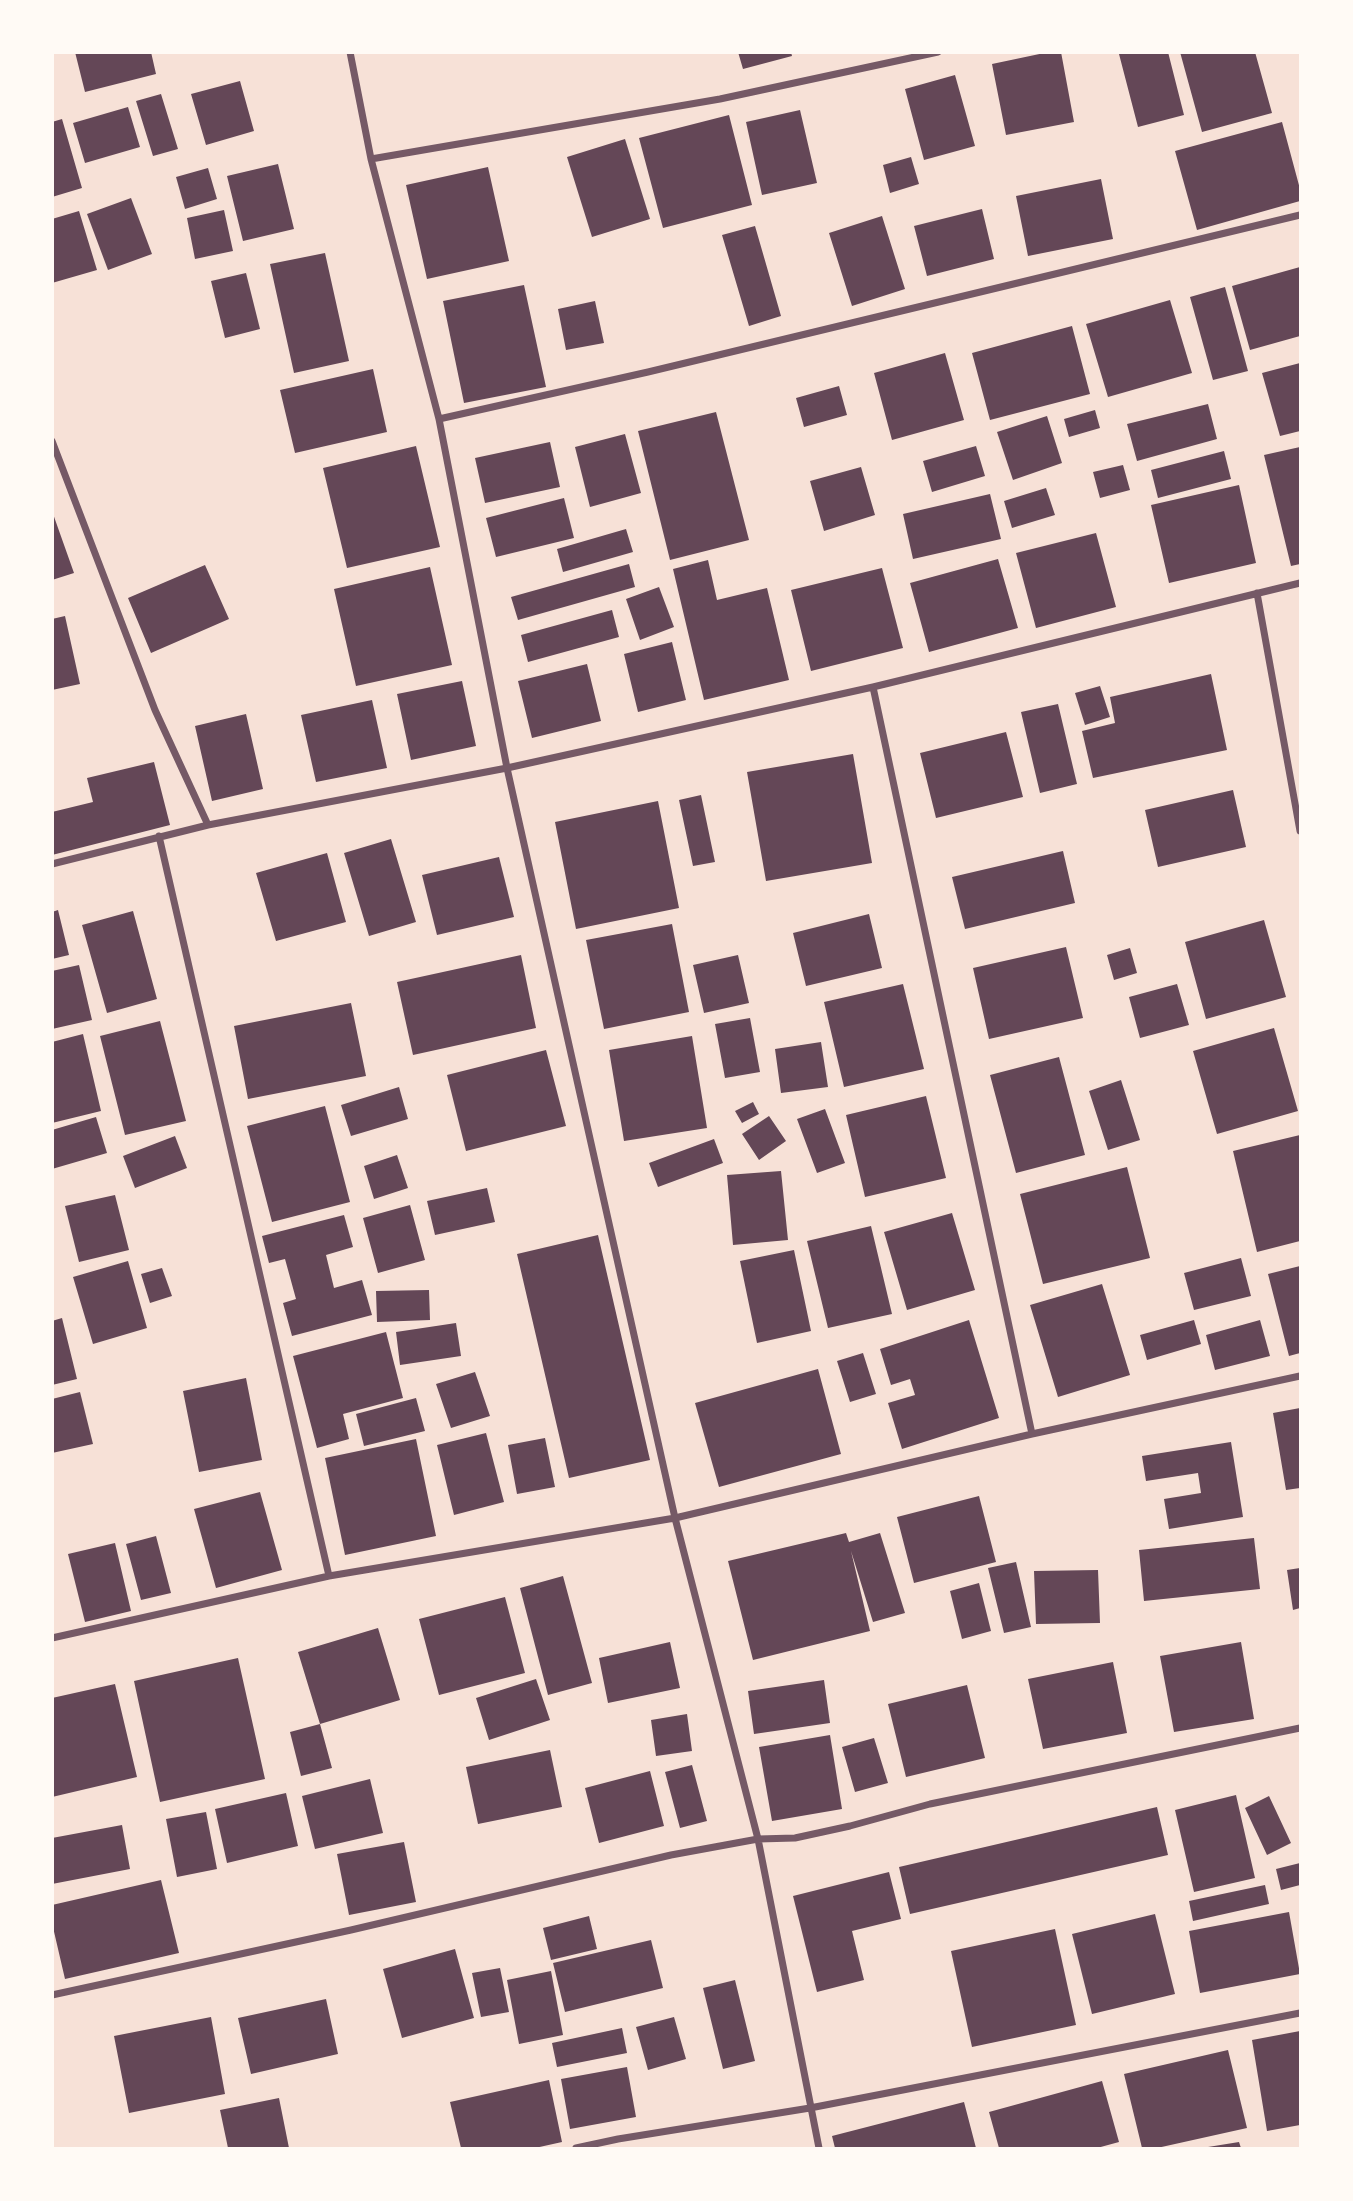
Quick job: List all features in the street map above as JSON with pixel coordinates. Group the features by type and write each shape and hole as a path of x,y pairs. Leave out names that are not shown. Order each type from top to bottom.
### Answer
{"street":[{"path":"349,52 372,159 439,419 507,768 675,1518 758,1839 819,2148"},
{"path":"372,159 720,99 938,52"},
{"path":"439,419 648,372 1300,215"},
{"path":"52,441 155,710 208,825"},
{"path":"52,863 208,825 507,768 873,687 1300,583"},
{"path":"1257,593 1300,831"},
{"path":"873,687 1032,1434"},
{"path":"159,836 329,1576"},
{"path":"52,1638 329,1576 675,1518 1032,1434 1300,1376"},
{"path":"52,1995 338,1933 670,1855 758,1839 795,1838 930,1804 1300,1728"},
{"path":"576,2148 810,2108 1300,2013"}],"building":[{"path":"75,52 151,52 156,74 85,92"},
{"path":"738,52 791,52 792,56 743,69"},
{"path":"1061,52 1074,122 1006,135 992,64"},
{"path":"1168,52 1184,115 1138,127 1119,54"},
{"path":"1180,52 1255,52 1272,113 1202,132"},
{"path":"955,75 975,146 924,160 905,89"},
{"path":"240,81 254,131 206,145 191,94"},
{"path":"161,94 178,149 153,156 136,101"},
{"path":"128,107 140,147 85,163 73,123"},
{"path":"800,110 817,183 762,195 746,122"},
{"path":"729,115 752,205 663,228 639,138"},
{"path":"62,119 82,188 52,197 52,122"},
{"path":"1282,122 1300,189 1300,201 1197,230 1175,151"},
{"path":"625,139 650,219 592,237 567,157"},
{"path":"911,157 919,184 890,193 883,165"},
{"path":"278,164 294,229 243,241 227,176"},
{"path":"488,167 509,261 427,279 406,185"},
{"path":"208,168 217,199 185,209 176,177"},
{"path":"1101,179 1113,239 1028,256 1016,196"},
{"path":"131,198 152,254 108,270 87,214"},
{"path":"982,209 994,259 927,276 914,226"},
{"path":"224,210 233,251 195,259 187,218"},
{"path":"79,211 97,270 52,283 52,219"},
{"path":"882,216 905,289 852,306 829,233"},
{"path":"755,226 781,316 749,326 722,235"},
{"path":"325,253 349,361 294,373 270,264"},
{"path":"1300,267 1300,336 1250,350 1232,286"},
{"path":"246,273 260,329 225,338 211,281"},
{"path":"524,285 546,387 464,403 443,301"},
{"path":"1225,287 1248,371 1213,380 1190,297"},
{"path":"1170,300 1192,373 1108,397 1086,324"},
{"path":"595,301 604,343 566,350 558,309"},
{"path":"1072,326 1090,394 990,420 972,353"},
{"path":"945,353 964,420 892,440 874,373"},
{"path":"1300,363 1300,431 1280,436 1262,373"},
{"path":"373,369 387,432 295,453 280,390"},
{"path":"839,386 847,415 804,427 796,398"},
{"path":"1208,404 1217,439 1137,461 1127,424"},
{"path":"1095,410 1100,428 1069,437 1064,419"},
{"path":"716,412 749,540 670,560 638,431"},
{"path":"1047,416 1062,463 1013,480 997,432"},
{"path":"625,434 641,493 590,507 575,447"},
{"path":"550,442 560,487 485,503 475,458"},
{"path":"416,446 440,547 347,568 323,468"},
{"path":"976,446 985,476 932,492 923,461"},
{"path":"1300,447 1300,564 1291,566 1264,455"},
{"path":"1224,451 1231,479 1158,498 1151,470"},
{"path":"1123,465 1130,490 1100,498 1093,472"},
{"path":"861,467 875,515 824,531 810,481"},
{"path":"1239,485 1256,563 1169,583 1151,505"},
{"path":"1046,488 1055,515 1012,528 1004,501"},
{"path":"990,494 1001,539 913,559 903,514"},
{"path":"564,498 574,538 496,557 486,518"},
{"path":"52,511 74,573 52,580"},
{"path":"626,529 633,552 563,572 557,549"},
{"path":"1096,533 1116,607 1036,628 1016,553"},
{"path":"998,559 1018,628 929,652 910,583"},
{"path":"708,560 717,600 767,588 789,680 704,700 673,569"},
{"path":"629,564 635,587 518,620 511,597"},
{"path":"205,565 229,619 151,653 128,598"},
{"path":"430,567 452,665 356,686 334,589"},
{"path":"882,568 903,648 811,671 791,590"},
{"path":"659,587 674,627 640,640 626,599"},
{"path":"612,610 619,637 528,662 521,635"},
{"path":"65,616 80,684 52,690 52,619"},
{"path":"672,642 686,700 638,712 624,654"},
{"path":"587,664 601,721 532,738 518,681"},
{"path":"1211,674 1227,750 1093,778 1082,731 1115,723 1110,697"},
{"path":"462,681 476,746 411,760 397,694"},
{"path":"1100,686 1110,717 1085,725 1075,693"},
{"path":"372,700 387,768 316,782 301,715"},
{"path":"1058,704 1077,784 1040,793 1021,712"},
{"path":"246,714 263,789 212,801 195,726"},
{"path":"1006,732 1023,797 936,818 920,753"},
{"path":"853,754 872,863 766,881 747,772"},
{"path":"154,762 170,825 52,855 52,812 93,802 87,778"},
{"path":"1233,790 1246,847 1158,867 1145,810"},
{"path":"701,795 715,862 693,866 679,800"},
{"path":"658,801 679,908 576,929 555,822"},
{"path":"391,839 416,922 369,936 344,853"},
{"path":"1063,851 1075,903 965,929 952,877"},
{"path":"327,853 346,922 276,941 256,873"},
{"path":"499,857 514,917 437,935 422,875"},
{"path":"58,910 69,955 52,959 52,912"},
{"path":"133,911 157,999 107,1013 82,925"},
{"path":"869,914 882,968 806,986 793,933"},
{"path":"1264,920 1286,997 1206,1019 1185,942"},
{"path":"672,924 689,1012 604,1029 586,940"},
{"path":"1066,947 1083,1018 989,1039 973,968"},
{"path":"1130,948 1137,973 1114,980 1107,955"},
{"path":"521,955 536,1028 413,1055 397,982"},
{"path":"738,955 749,1003 704,1013 693,965"},
{"path":"79,965 92,1020 52,1029 52,971"},
{"path":"903,984 924,1069 844,1087 824,1002"},
{"path":"1177,984 1189,1025 1140,1038 1129,997"},
{"path":"351,1003 366,1076 248,1099 234,1026"},
{"path":"750,1018 760,1072 725,1078 715,1024"},
{"path":"160,1021 186,1121 125,1135 100,1036"},
{"path":"1274,1028 1298,1111 1217,1134 1193,1051"},
{"path":"83,1034 101,1111 52,1123 52,1042"},
{"path":"692,1036 707,1128 624,1141 609,1050"},
{"path":"821,1042 828,1087 781,1093 775,1049"},
{"path":"546,1050 566,1126 466,1151 447,1075"},
{"path":"1059,1057 1085,1155 1016,1173 990,1075"},
{"path":"1121,1080 1140,1140 1108,1150 1089,1091"},
{"path":"399,1087 408,1119 351,1136 341,1105"},
{"path":"926,1096 946,1178 865,1197 846,1115"},
{"path":"753,1102 759,1114 742,1123 735,1111"},
{"path":"325,1106 350,1202 272,1222 247,1126"},
{"path":"825,1109 845,1163 817,1173 797,1119"},
{"path":"769,1116 786,1141 759,1160 742,1134"},
{"path":"96,1117 107,1153 52,1169 52,1130"},
{"path":"1300,1135 1300,1241 1257,1252 1233,1151"},
{"path":"175,1136 187,1168 135,1188 123,1156"},
{"path":"714,1139 723,1163 658,1187 649,1163"},
{"path":"397,1155 408,1188 374,1199 364,1166"},
{"path":"1127,1167 1150,1258 1043,1284 1020,1194"},
{"path":"781,1171 788,1240 733,1245 727,1175"},
{"path":"487,1188 495,1222 435,1235 427,1201"},
{"path":"115,1195 129,1250 79,1262 65,1206"},
{"path":"410,1205 425,1260 378,1273 363,1218"},
{"path":"952,1213 975,1290 907,1310 884,1232"},
{"path":"344,1215 353,1247 326,1255 334,1288 362,1280 372,1315 292,1336 283,1303 296,1299 285,1259 269,1263 262,1236"},
{"path":"871,1226 892,1314 828,1328 807,1241"},
{"path":"598,1235 650,1460 569,1478 517,1254"},
{"path":"794,1250 811,1331 757,1343 740,1261"},
{"path":"1241,1258 1251,1296 1194,1310 1184,1273"},
{"path":"128,1261 147,1328 93,1344 73,1277"},
{"path":"1300,1266 1300,1353 1289,1356 1268,1274"},
{"path":"162,1268 172,1296 150,1303 141,1274"},
{"path":"1102,1284 1130,1375 1058,1397 1030,1305"},
{"path":"429,1290 430,1320 377,1322 376,1291"},
{"path":"62,1318 77,1379 52,1385 52,1321"},
{"path":"969,1320 999,1418 902,1449 888,1403 915,1395 910,1379 891,1385 880,1349"},
{"path":"1194,1320 1201,1344 1147,1360 1140,1335"},
{"path":"1260,1320 1270,1356 1215,1370 1206,1335"},
{"path":"456,1323 461,1356 400,1365 396,1332"},
{"path":"386,1332 403,1398 343,1414 349,1439 317,1448 293,1356"},
{"path":"863,1353 876,1394 850,1402 837,1361"},
{"path":"818,1369 841,1454 719,1487 695,1403"},
{"path":"475,1372 490,1416 451,1428 436,1384"},
{"path":"246,1378 262,1460 199,1472 183,1391"},
{"path":"80,1392 93,1444 52,1453 52,1399"},
{"path":"416,1398 425,1431 364,1446 356,1414"},
{"path":"1300,1408 1300,1488 1286,1490 1273,1413"},
{"path":"486,1433 504,1502 454,1515 437,1445"},
{"path":"545,1438 555,1487 517,1494 508,1445"},
{"path":"416,1439 436,1536 345,1555 325,1458"},
{"path":"1231,1442 1243,1517 1169,1529 1164,1499 1201,1493 1198,1473 1146,1481 1142,1456"},
{"path":"260,1492 282,1570 216,1588 194,1509"},
{"path":"979,1496 996,1562 914,1583 897,1517"},
{"path":"846,1533 849,1542 880,1533 905,1613 873,1622 851,1551 870,1631 753,1660 728,1561"},
{"path":"156,1536 171,1593 141,1600 126,1544"},
{"path":"1254,1538 1260,1589 1144,1601 1139,1550"},
{"path":"115,1543 131,1611 85,1622 68,1554"},
{"path":"1016,1562 1031,1627 1004,1633 988,1568"},
{"path":"1300,1568 1300,1608 1293,1610 1287,1570"},
{"path":"1098,1570 1100,1623 1036,1624 1034,1571"},
{"path":"563,1576 592,1683 548,1695 520,1588"},
{"path":"979,1583 991,1631 962,1639 950,1591"},
{"path":"505,1597 525,1673 439,1695 419,1619"},
{"path":"378,1628 400,1700 320,1724 298,1652"},
{"path":"670,1642 680,1688 608,1703 599,1658"},
{"path":"1241,1642 1254,1719 1174,1732 1160,1656"},
{"path":"238,1658 265,1779 160,1802 134,1681"},
{"path":"1113,1662 1127,1733 1043,1749 1028,1679"},
{"path":"536,1679 550,1720 489,1740 476,1698"},
{"path":"824,1680 830,1723 754,1734 748,1691"},
{"path":"115,1684 137,1777 52,1797 52,1698"},
{"path":"967,1685 985,1758 906,1777 888,1704"},
{"path":"687,1714 692,1751 656,1756 651,1720"},
{"path":"320,1724 332,1768 301,1776 290,1732"},
{"path":"830,1735 842,1809 772,1821 759,1747"},
{"path":"874,1738 888,1783 855,1792 842,1747"},
{"path":"550,1750 562,1807 478,1824 466,1767"},
{"path":"692,1765 707,1821 680,1828 665,1772"},
{"path":"650,1771 664,1826 599,1843 585,1788"},
{"path":"370,1779 383,1833 315,1849 302,1796"},
{"path":"286,1793 298,1846 227,1863 215,1809"},
{"path":"1236,1795 1255,1878 1194,1892 1175,1810"},
{"path":"1269,1796 1291,1843 1267,1855 1245,1808"},
{"path":"1157,1807 1168,1855 910,1914 899,1867"},
{"path":"206,1812 217,1869 177,1877 166,1819"},
{"path":"122,1825 130,1869 52,1884 52,1838"},
{"path":"404,1842 416,1902 349,1915 337,1854"},
{"path":"1300,1863 1300,1885 1281,1890 1276,1869"},
{"path":"889,1872 901,1919 852,1931 864,1980 817,1992 793,1896"},
{"path":"161,1880 179,1953 65,1979 52,1923 52,1905"},
{"path":"1265,1885 1269,1904 1193,1921 1189,1901"},
{"path":"1289,1912 1300,1974 1200,1993 1189,1931"},
{"path":"1155,1914 1175,1994 1092,2014 1072,1934"},
{"path":"589,1916 597,1949 551,1960 543,1928"},
{"path":"1055,1929 1076,2025 972,2047 951,1951"},
{"path":"651,1940 663,1988 565,2012 553,1963"},
{"path":"455,1949 474,2018 402,2038 383,1969"},
{"path":"500,1968 509,2012 481,2017 472,1973"},
{"path":"551,1971 563,2035 519,2044 507,1980"},
{"path":"735,1980 755,2061 723,2069 703,1988"},
{"path":"326,1999 338,2054 251,2074 238,2018"},
{"path":"211,2017 225,2094 129,2113 114,2036"},
{"path":"674,2017 686,2059 648,2070 636,2027"},
{"path":"622,2028 627,2053 557,2067 552,2043"},
{"path":"1300,2031 1300,2125 1267,2131 1252,2040"},
{"path":"1228,2050 1247,2128 1157,2148 1142,2148 1124,2074"},
{"path":"627,2067 636,2117 570,2129 561,2079"},
{"path":"549,2080 562,2142 535,2148 461,2148 450,2102"},
{"path":"1102,2081 1119,2142 1097,2148 999,2148 989,2112"},
{"path":"279,2098 289,2148 228,2148 220,2110"},
{"path":"964,2102 976,2148 835,2148 832,2136"},
{"path":"1239,2142 1241,2148 1208,2148 1208,2147"}]}
